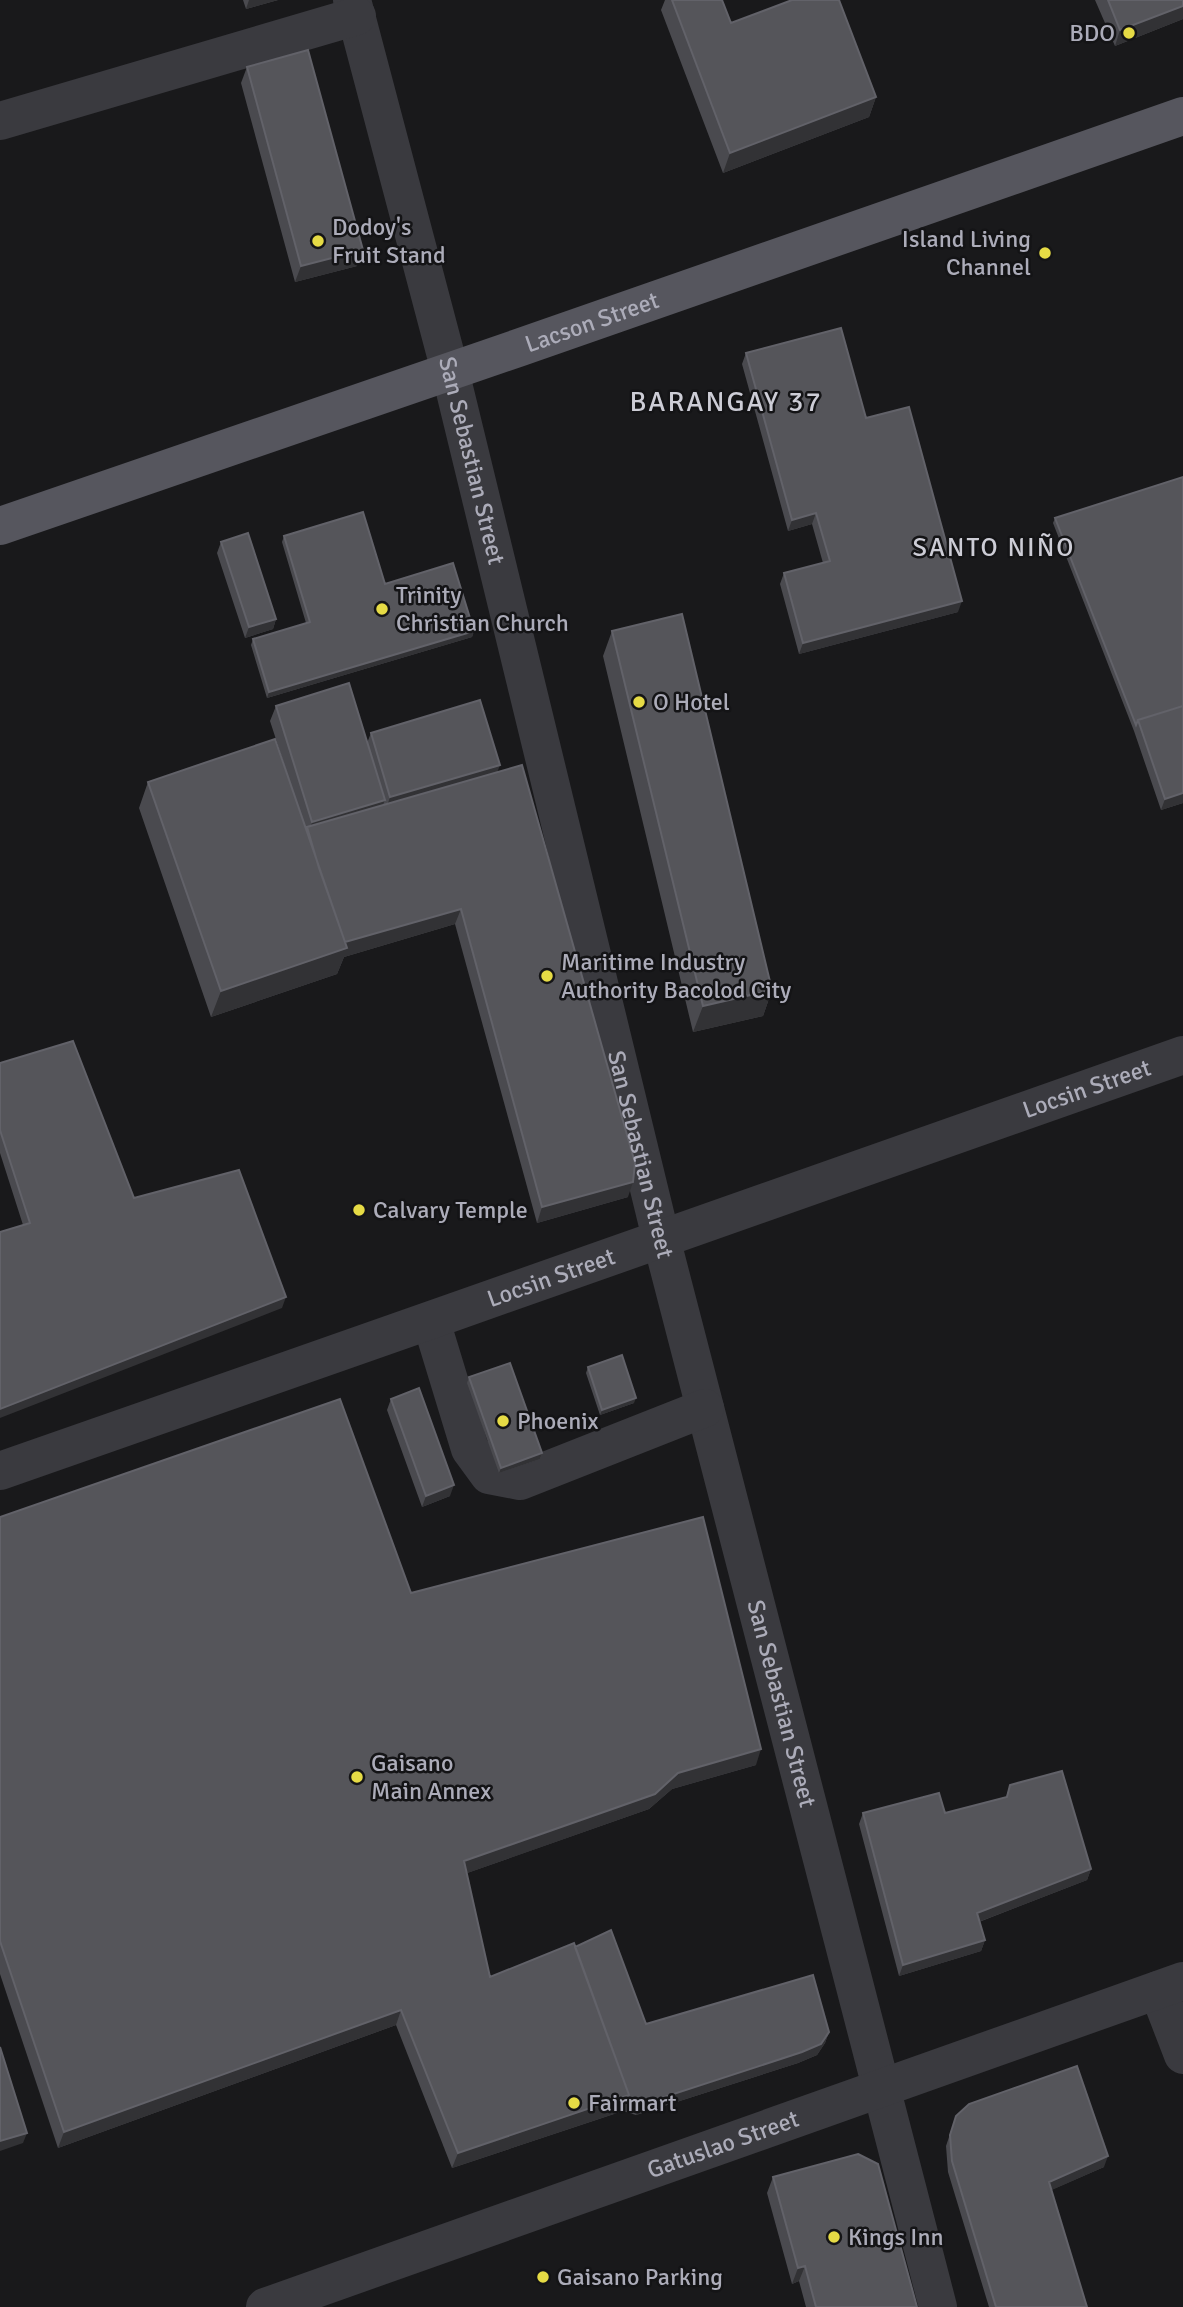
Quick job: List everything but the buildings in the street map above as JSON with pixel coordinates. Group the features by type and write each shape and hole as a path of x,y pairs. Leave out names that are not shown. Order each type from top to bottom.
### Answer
{"main road":[{"name":"Lacson Street","path":"0,526 1183,116"}],"street":[{"path":"0,121 355,8"},
{"name":"San Sebastian Street","path":"355,8 450,372 661,1238 938,2307"},
{"name":"Locsin Street","path":"0,1471 1183,1055"},
{"path":"432,1321 470,1449 489,1475 520,1481 705,1408"},
{"path":"1171,1985 1183,2055"},
{"name":"Gatuslao Street","path":"265,2307 319,2298 881,2088 1171,1985"}],"place":[{"name":"BDO","path":"1129,33"},
{"name":"Dodoy's Fruit Stand","path":"318,241"},
{"name":"Island Living Channel","path":"1045,253"},
{"name":"Trinity Christian Church","path":"382,609"},
{"name":"O Hotel","path":"639,702"},
{"name":"Maritime Industry Authority Bacolod City","path":"547,976"},
{"name":"Calvary Temple","path":"359,1210"},
{"name":"Phoenix","path":"503,1421"},
{"name":"Gaisano Main Annex","path":"357,1777"},
{"name":"Fairmart","path":"574,2103"},
{"name":"Kings Inn","path":"834,2237"},
{"name":"Gaisano Parking","path":"543,2277"}],"district":[{"name":"BARANGAY 37","path":"726,402"},
{"name":"SANTO NIÑO","path":"994,548"}]}
